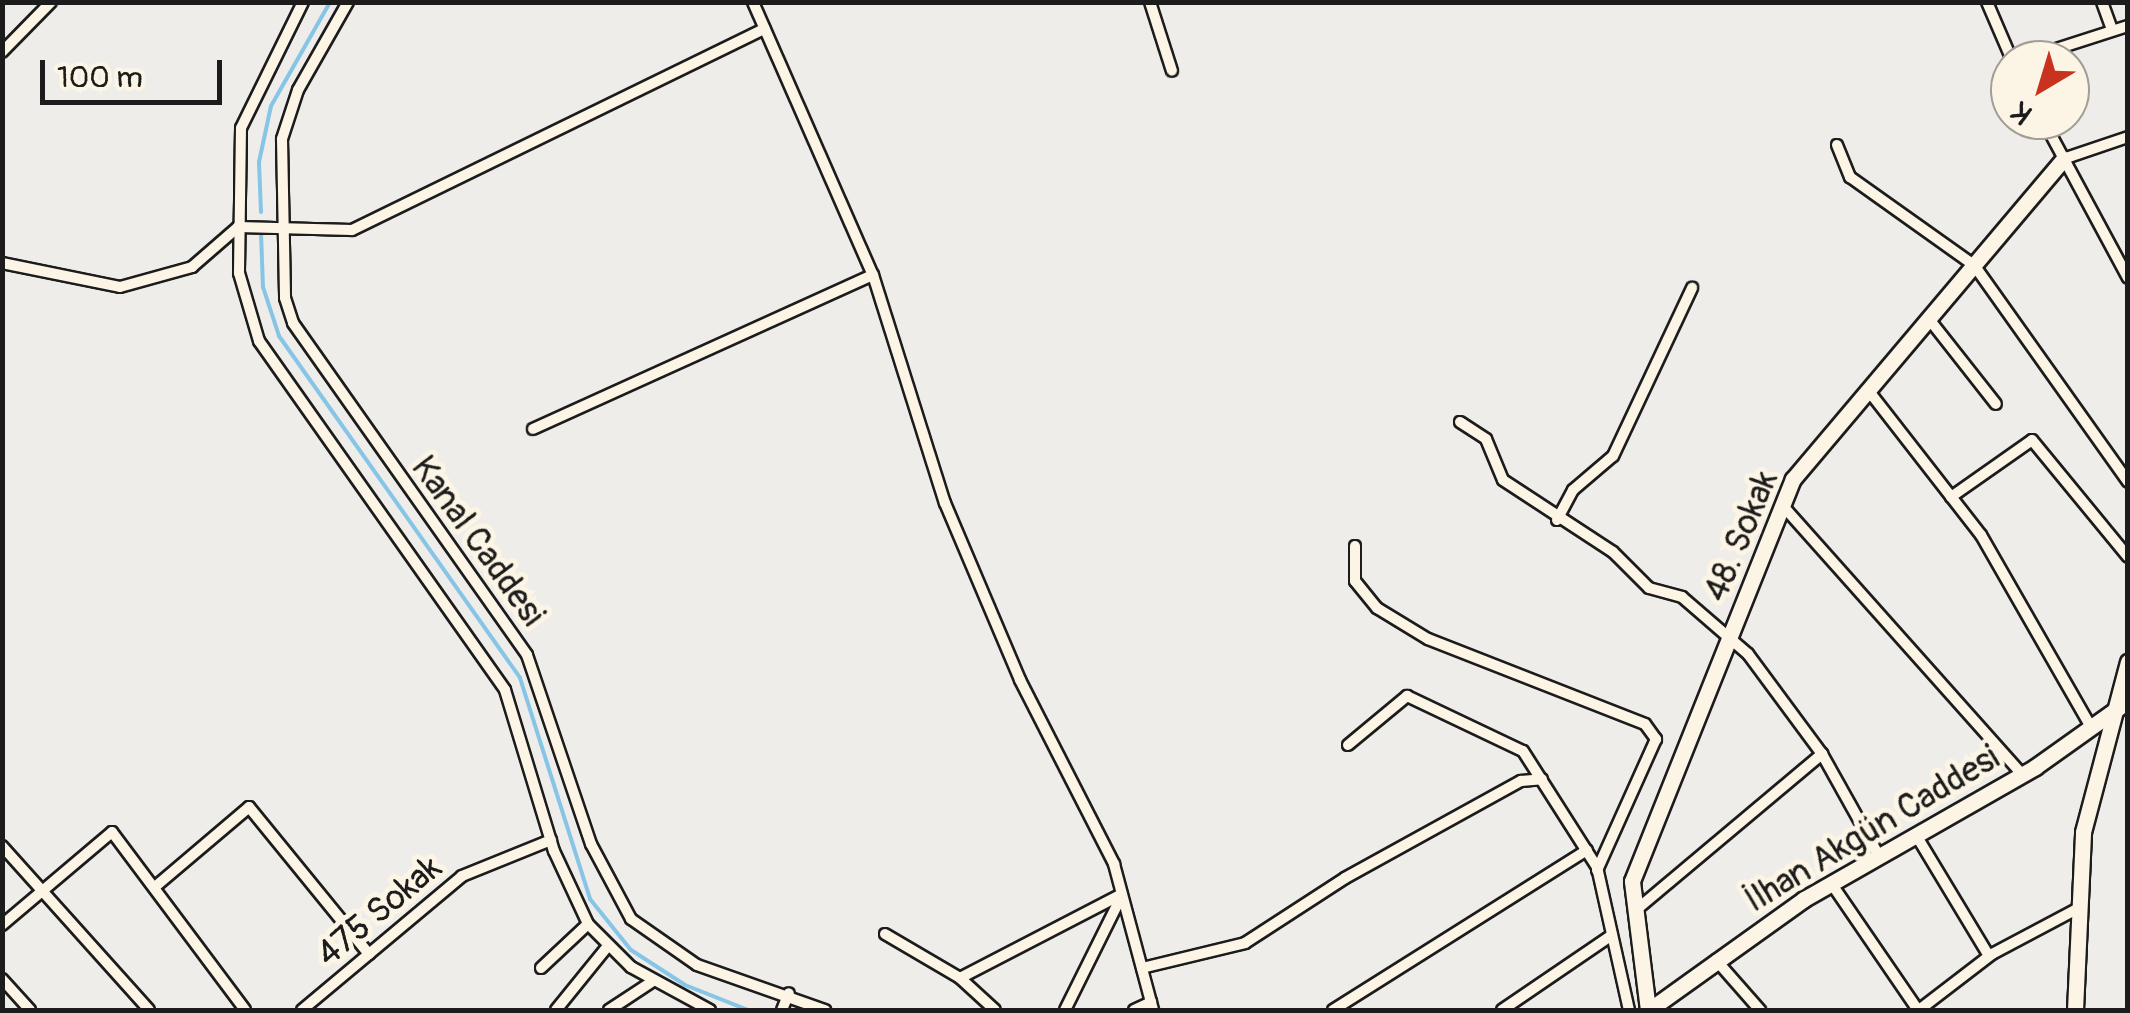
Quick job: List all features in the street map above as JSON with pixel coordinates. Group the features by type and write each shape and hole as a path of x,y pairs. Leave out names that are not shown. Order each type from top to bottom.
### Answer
{"main road":[{"name":"48. Sokak","path":"1648,1010 1632,881 1794,479 2063,159"},
{"path":"2075,1010 2075,910 2110,713 2128,662"},
{"name":"İlhan Akgün Caddesi","path":"1648,1010 1832,883 2022,774 2128,701"}],"street":[{"path":"303,2 241,128 238,227 242,289 259,340 505,690 551,840 588,924 607,947 652,981 710,1010"},
{"name":"Kanal Caddesi","path":"348,2 288,116 284,230 293,323 527,656 617,900 681,957 789,993 825,1010"},
{"path":"753,2 874,275 946,503 1122,894 1152,1006 1134,1010"},
{"path":"1150,2 1172,71"},
{"path":"1987,2 2003,40"},
{"path":"2102,2 2112,30"},
{"path":"2,52 48,4"},
{"path":"2082,40 2128,26"},
{"path":"2,263 120,286 192,266 238,227 352,230 765,29"},
{"path":"2063,159 2128,137"},
{"path":"2053,140 2122,251 2128,278"},
{"path":"1837,145 1850,177 1974,264 2128,482"},
{"path":"533,429 874,275"},
{"path":"1558,520 1572,490 1614,456 1692,288"},
{"path":"1928,318 1996,404"},
{"path":"1868,390 1951,497 2091,727"},
{"path":"1460,422 1486,439 1502,480 1558,520 1613,552 1648,588 1682,597 1730,637 1822,754 1880,856"},
{"path":"1951,497 2032,440 2128,557"},
{"path":"1783,506 2022,774"},
{"path":"1354,546 1354,581 1377,608 1428,639 1645,724 1656,739 1598,870"},
{"path":"1348,744 1407,696 1522,751 1598,870 1629,1010"},
{"path":"1636,910 1822,754"},
{"path":"1142,968 1246,943 1345,878 1521,781 1542,779"},
{"path":"156,886 248,807 369,954"},
{"path":"2,925 112,832 246,1010"},
{"path":"1916,834 1989,956"},
{"name":"475 Sokak","path":"302,1010 462,876 551,840"},
{"path":"2,846 148,1010"},
{"path":"1333,1010 1586,850"},
{"path":"1832,883 1918,1010 1989,956 2075,910"},
{"path":"960,978 1122,894"},
{"path":"1065,1010 1122,894"},
{"path":"541,968 588,924"},
{"path":"885,934 960,978 995,1010"},
{"path":"1502,1010 1612,936"},
{"path":"556,1010 607,947"},
{"path":"1716,960 1760,1010"},
{"path":"2,979 30,1010"},
{"path":"608,1010 652,981"},
{"path":"783,1008 789,993"}],"waterway":[{"path":"261,212 259,162 271,106 330,2"},
{"path":"261,233 263,287 279,336 520,678 590,899 631,950 685,985 748,1010"}]}
